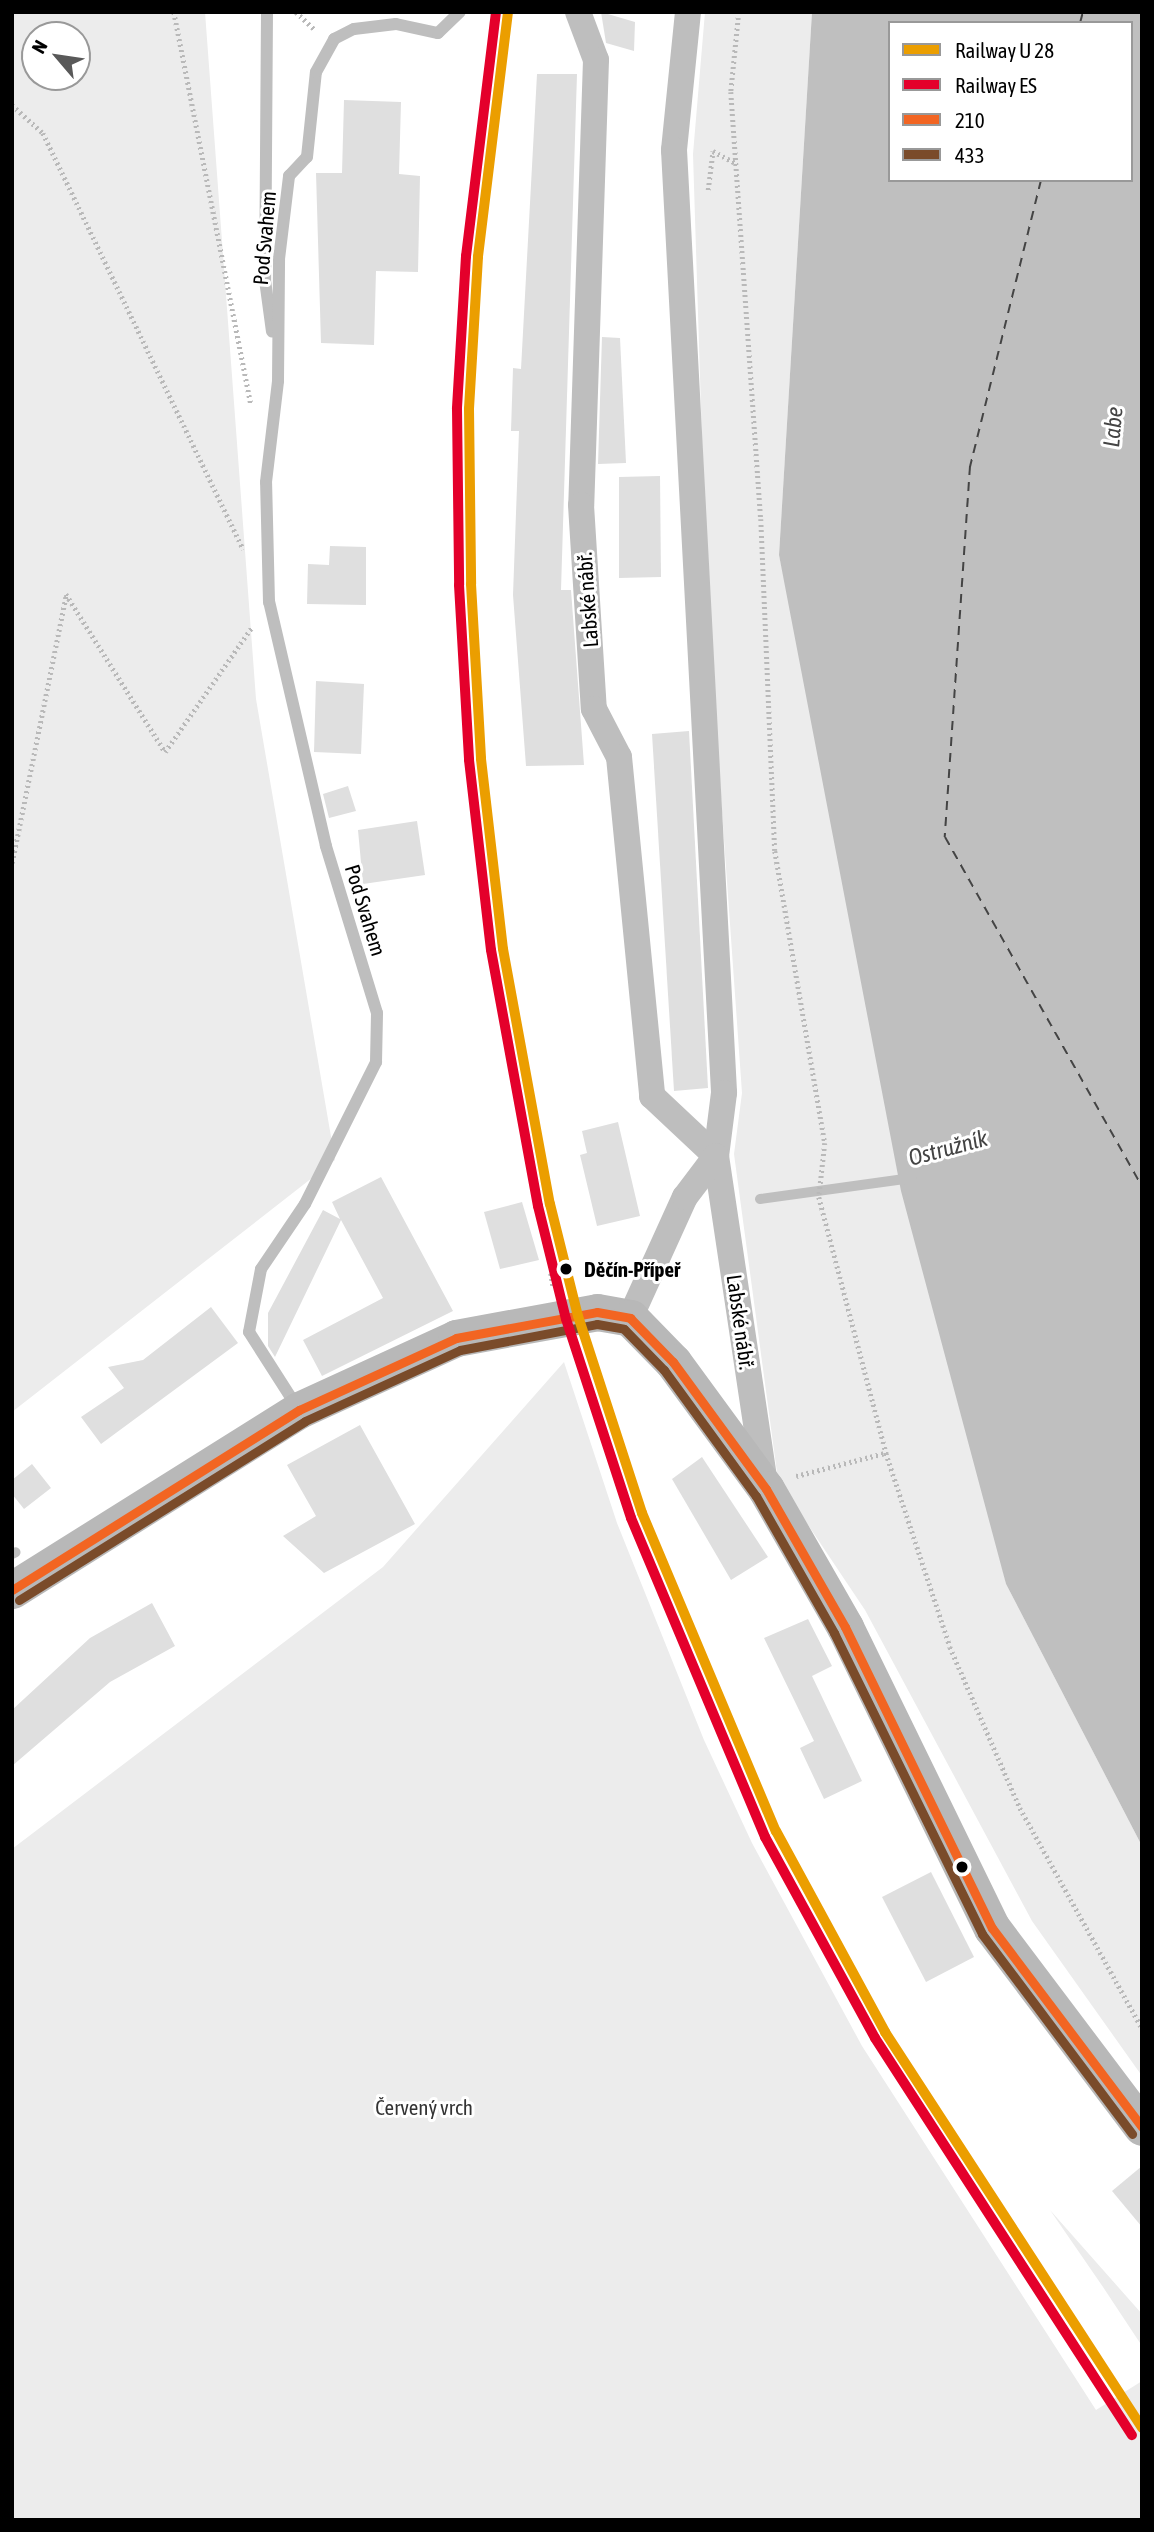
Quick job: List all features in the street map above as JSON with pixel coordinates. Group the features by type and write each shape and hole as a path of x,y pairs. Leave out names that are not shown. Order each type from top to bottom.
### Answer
{"street":[{"name":"Labské nábř.","path":"578,12 596,60 581,505 594,709 619,757 652,1096 716,1156"},
{"name":"Labské nábř.","path":"688,12 674,150 724,1093 716,1156 766,1489"},
{"name":"Labské nábř.","path":"716,1156 685,1197 630,1318 673,1362 766,1489 845,1627 992,1928 1142,2127"},
{"path":"12,1590 299,1410 456,1338 597,1312 630,1318"}],"lane":[{"name":"Pod Svahem","path":"267,12 265,280 278,381"},
{"name":"Pod Svahem","path":"299,1410 249,1332 261,1269 304,1204 371,1073 377,1013 326,846 269,602 266,482 278,381 279,258 289,176 307,157 316,72 334,39 354,29 396,24 438,33 460,12"}],"path":[{"path":"174,12 253,414"},
{"path":"739,12 731,92 775,851 825,1143 819,1197 886,1453 950,1647 1020,1808 1142,2028"},
{"path":"12,105 43,133 245,553"},
{"path":"713,151 736,164"},
{"path":"12,863 66,594 166,752 269,602"},
{"path":"810,1470 886,1453"}],"green space":[{"path":"12,12 205,12 256,699 335,1160 12,1412"},
{"path":"705,12 812,12 779,555 1006,1584 1142,1846 1142,2076 1032,1921 865,1610 778,1480 734,1154 742,1093 707,600 693,154"},
{"name":"Červený vrch","path":"564,1362 617,1523 704,1740 752,1843 862,2046 1096,2410 1142,2381 1142,2520 12,2520 12,1849 383,1567"},
{"path":"1050,2210 1142,2314 1142,2346 1103,2287"}],"water":[{"name":"Labe","path":"812,12 1142,12 1142,1846 1006,1584 901,1191 779,555"}],"building":[{"path":"601,12 635,22 634,51 606,43"},
{"path":"537,74 577,74 561,590 571,590 584,765 526,766 513,595 519,431 511,431 513,368 521,369"},
{"path":"344,100 401,102 399,174 420,176 418,272 376,271 374,345 321,343 316,173 342,173"},
{"path":"602,337 620,338 626,463 598,464"},
{"path":"660,476 661,577 619,578 619,477"},
{"path":"330,546 366,547 366,605 307,604 308,564 329,565"},
{"path":"316,681 364,684 361,754 314,752"},
{"path":"689,731 708,1088 674,1091 652,734"},
{"path":"348,786 356,811 329,818 323,794"},
{"path":"417,821 425,875 363,884 358,830"},
{"path":"618,1122 640,1216 597,1226 580,1155 587,1153 582,1131"},
{"path":"381,1177 453,1311 322,1376 303,1340 383,1298 341,1220 275,1357 268,1346 268,1313 323,1210 340,1219 332,1202"},
{"path":"522,1202 539,1260 500,1269 484,1212"},
{"path":"211,1307 238,1343 101,1444 81,1417 124,1388 108,1367 143,1360"},
{"path":"360,1425 415,1524 324,1573 283,1536 316,1516 287,1465"},
{"path":"702,1457 768,1557 731,1580 672,1479"},
{"path":"32,1464 51,1488 24,1509 12,1494 12,1480"},
{"path":"152,1603 175,1646 110,1682 12,1766 12,1710 90,1638"},
{"path":"808,1619 832,1666 812,1676 862,1781 824,1799 800,1748 814,1741 764,1638"},
{"path":"931,1872 974,1957 926,1982 882,1897"},
{"path":"1142,2166 1142,2227 1112,2191"}],"waterway":[{"name":"Ostružník","path":"760,1199 912,1178"},
{"name":"Ostružník","path":"12,1554 16,1552"}],"ferry route":[{"path":"1081,21 1083,12"},
{"path":"1041,182 970,466 945,837 1142,1186"}],"transit line":[{"path":"508,12 478,257 469,409 471,584 481,759 503,949 550,1204 578,1316 642,1513 776,1831 885,2032 1142,2428"},
{"name":"210","path":"12,1590 299,1410 456,1338 597,1312 630,1318 673,1362 766,1489 845,1627 992,1928 1142,2127"},
{"name":"433","path":"19,1600 305,1421 460,1350 597,1324 624,1329 664,1370 756,1496 834,1633 982,1934 1132,2134"}],"rail line":[{"name":"ES","path":"496,12 466,256 457,409 459,585 469,760 491,950 538,1206 566,1319 631,1518 765,1837 875,2038 1132,2435"}],"place":[{"name":"Děčín-Přípeř","path":"566,1269"}]}
